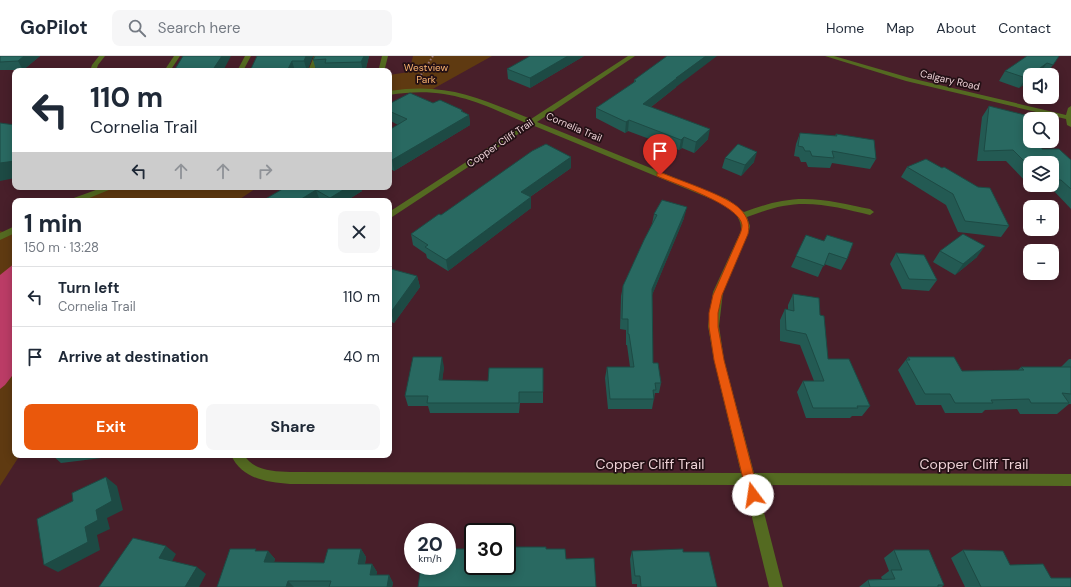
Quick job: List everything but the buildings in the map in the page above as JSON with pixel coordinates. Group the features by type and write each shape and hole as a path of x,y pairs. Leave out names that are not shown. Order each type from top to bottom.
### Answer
{"street":[{"path":"94,68 94,65 102,56"},
{"path":"169,68 177,56"},
{"path":"242,68 248,56"},
{"path":"312,68 317,56"},
{"path":"382,68 385,56"},
{"name":"Copper Cliff Trail","path":"392,214 632,56"},
{"name":"Calgary Road","path":"828,56 901,79 1070,122"},
{"name":"Cornelia Trail","path":"392,93 416,90 450,92 466,95 724,201 735,208 742,216"},
{"path":"1070,122 1071,108"},
{"path":"82,198 104,190"},
{"path":"776,587 719,360 714,327 714,313 717,295 745,231 746,224 742,216 774,205 797,202 820,203 870,212"},
{"path":"0,237 12,231"},
{"name":"Copper Cliff Trail","path":"239,458 247,468 261,476 284,478 1071,480"}],"path":[{"path":"416,90 424,68 433,56"}],"green space":[{"name":"Westview Park","path":"413,56 492,56 431,90 392,93 392,75 409,72"},
{"path":"104,190 254,190 242,198 82,198"},
{"path":"12,230 12,458 18,458 0,486 0,231 6,233"}],"shaded area":[{"path":"12,265 12,376 0,389 0,275"}],"route":[{"path":"660,175 724,201 732,206 743,217 746,224 744,234 717,295 714,313 714,327 719,360 753,495"}]}
